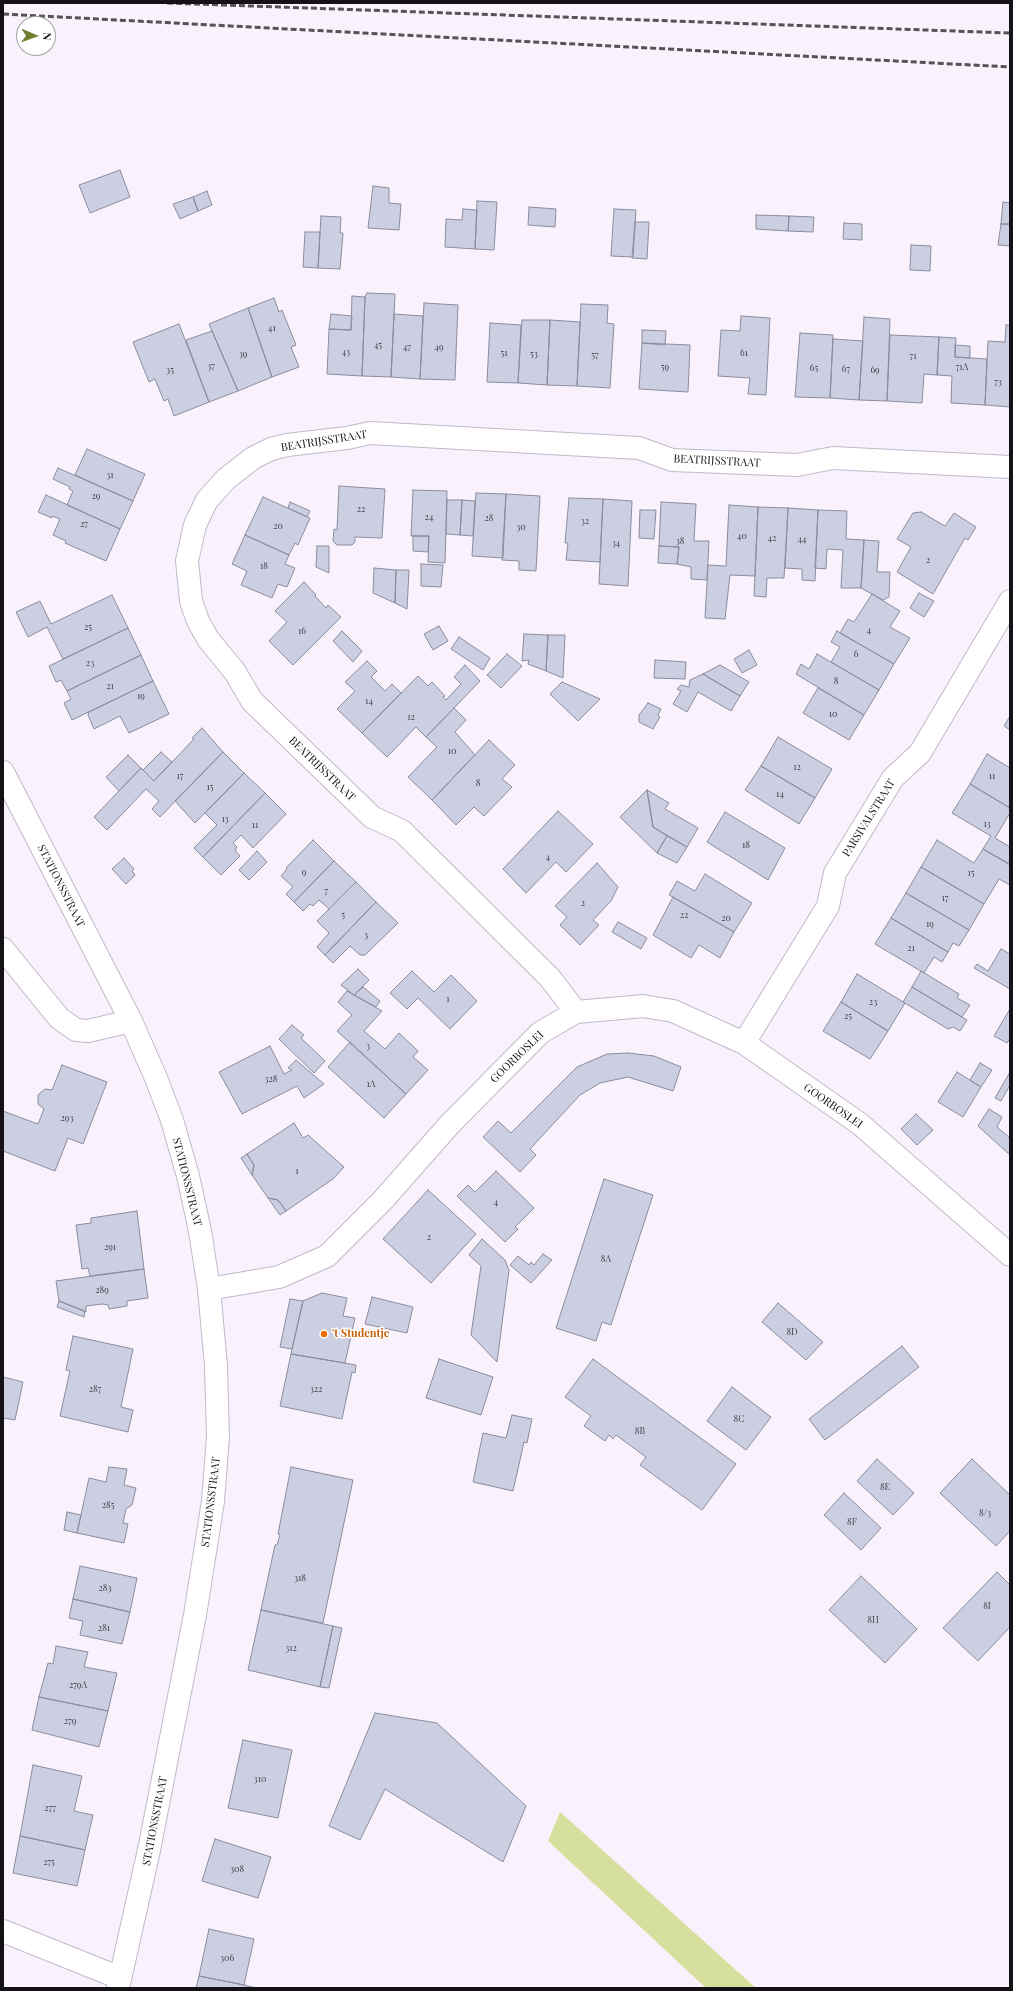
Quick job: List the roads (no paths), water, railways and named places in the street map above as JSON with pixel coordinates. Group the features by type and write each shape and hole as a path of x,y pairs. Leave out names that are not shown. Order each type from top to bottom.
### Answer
{"street":[{"name":"BEATRIJSSTRAAT","path":"576,1012 550,978 402,831 372,817 252,701 234,672 208,640 198,621 192,601 187,561 195,525 208,500 226,479 253,458 271,449 287,445 347,438 370,433 639,448 672,460 797,465 834,458 1010,467"},
{"name":"PARSIVALSTRAAT","path":"744,1044 828,906 835,873 893,778 920,754 1010,601"},
{"name":"STATIONSSTRAAT","path":"3,772 131,1021 156,1078 172,1120 189,1183 200,1232 209,1289 216,1366 218,1437 213,1501 195,1615 150,1850 119,1983"},
{"path":"3,949 59,1018 76,1030 88,1031 131,1021"},
{"name":"GOORBOSLEI","path":"209,1289 279,1277 327,1256 383,1200 450,1124 540,1033 576,1012 643,1006 673,1011 744,1044 860,1124 1010,1254"},
{"path":"3,1931 119,1983"}],"railway":[{"path":"167,3 1010,33"},
{"path":"3,14 1010,67"}],"place":[{"name":"'t Studentje","path":"324,1334"}]}
